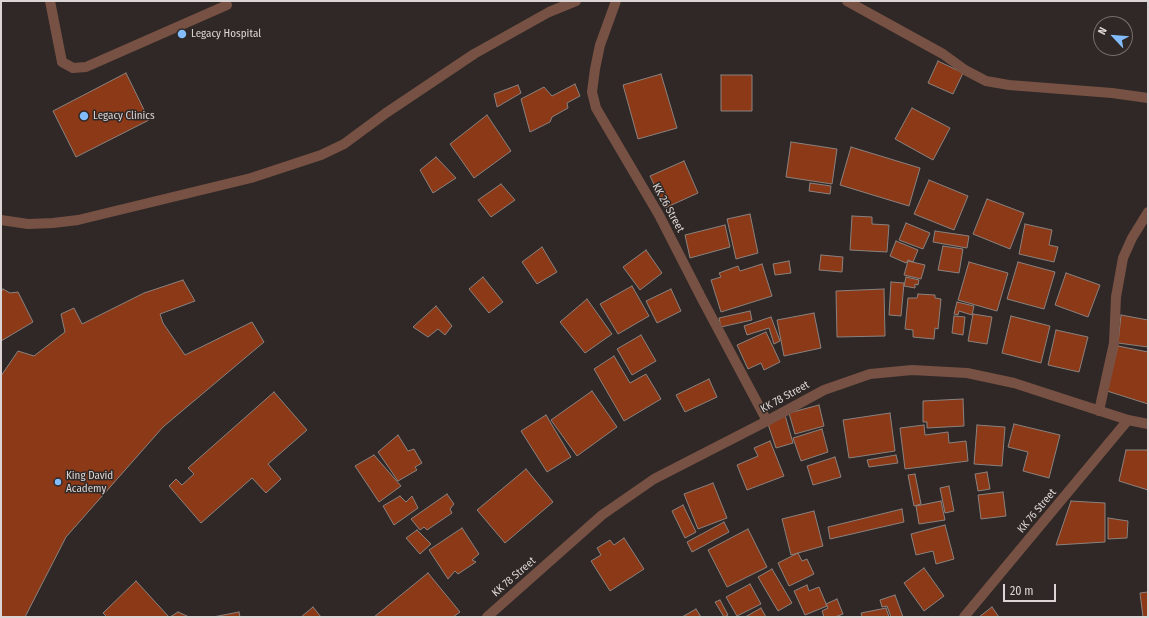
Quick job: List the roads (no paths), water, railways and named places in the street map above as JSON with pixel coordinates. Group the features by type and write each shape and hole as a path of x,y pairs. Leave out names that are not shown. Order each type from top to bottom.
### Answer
{"street":[{"path":"50,1 62,62 73,68 86,67 227,5"},
{"path":"1,220 28,224 53,224 78,220 250,178 321,155 344,144 386,113 474,54 550,12 576,1"},
{"name":"KK 26 Street","path":"616,1 600,45 592,92 596,108 659,215 767,421"},
{"path":"847,1 942,54 965,70 986,81 1009,85 1112,92 1148,98"},
{"path":"1099,411 1114,343 1116,297 1123,258 1132,238 1148,212"},
{"name":"KK 78 Street","path":"486,617 602,515 654,479 824,390 870,374 912,370 967,374 1014,383 1128,420 1148,424"},
{"name":"KK 76 Street","path":"964,617 1128,420"}],"place":[{"name":"Legacy Hospital","path":"182,34"},
{"name":"Legacy Clinics","path":"84,116"},
{"name":"King David Academy","path":"58,482"}]}
